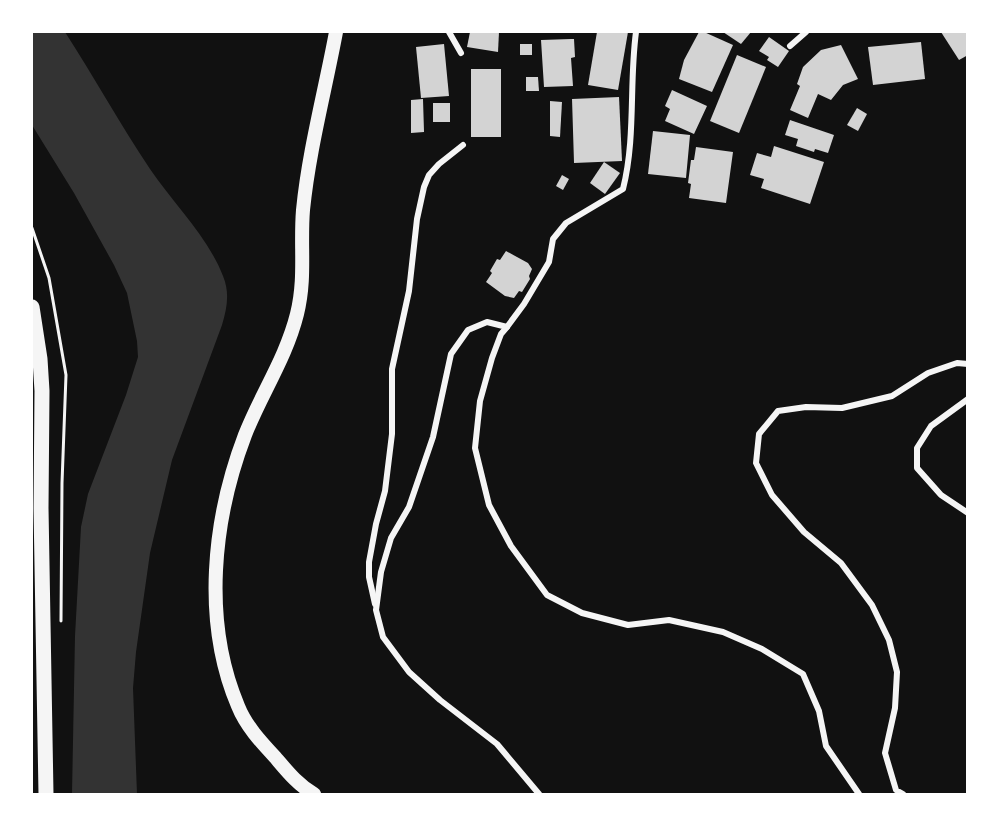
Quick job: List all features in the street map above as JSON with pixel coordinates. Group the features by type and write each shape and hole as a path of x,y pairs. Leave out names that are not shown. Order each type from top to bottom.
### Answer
{"highway":[{"path":"32,307 40,359 42,392 41,508 46,795"}],"main road":[{"path":"314,795 302,787 254,735 238,707 227,674 219,633 215,578 226,493 246,434 279,368 297,316 303,280 303,212 309,161 336,32"}],"street":[{"path":"449,32 461,52"},
{"path":"636,32 632,70 632,131 623,189 566,223 553,239 549,262 524,304 501,334 495,350 483,390 475,448 489,505 511,546 548,595 582,613 628,626 669,620 723,632 762,649 803,674 819,711 826,746 859,795"},
{"path":"790,46 806,32"},
{"path":"463,145 429,175 417,219 409,291 392,369 392,434 385,491 369,562 369,577 383,637 409,672 447,706 497,744 539,795"},
{"path":"376,610 381,572 391,538 409,507 433,437 451,354 468,330 487,322 507,327"},
{"path":"903,795 896,790 885,753 895,708 897,672 889,640 872,605 841,563 804,532 772,495 756,463 759,434 778,411 806,407 842,408 892,396 928,373 957,363 968,363"},
{"path":"968,399 931,426 917,448 917,468 941,495 968,513"}],"shaded area":[{"path":"32,32 65,32 150,169 208,248 223,276 227,294 222,325 172,460 150,553 133,688 137,794 72,794 75,636 81,527 88,494 138,357 127,293 74,193 32,125"}],"building":[{"path":"470,32 499,32 498,52 467,47"},
{"path":"597,32 628,32 618,90 588,85"},
{"path":"699,32 733,45 712,92 679,79 684,60"},
{"path":"723,32 751,32 741,44"},
{"path":"941,32 968,32 968,55 959,60"},
{"path":"769,37 789,51 778,67 767,60 769,57 759,51"},
{"path":"574,39 575,57 571,58 573,86 544,87 541,40"},
{"path":"921,42 925,79 873,85 868,47"},
{"path":"444,44 449,96 421,98 416,47"},
{"path":"520,44 532,44 532,55 520,55"},
{"path":"841,45 858,79 843,85 831,100 818,94 808,118 790,110 800,86 797,84 803,67 821,50"},
{"path":"737,55 766,67 739,133 710,121"},
{"path":"471,69 501,69 501,137 471,137"},
{"path":"526,77 538,77 539,91 526,91"},
{"path":"672,90 707,106 694,134 665,121 670,109 665,106"},
{"path":"619,97 622,161 574,163 572,99"},
{"path":"423,99 424,132 411,133 411,100"},
{"path":"550,101 562,102 560,137 550,136"},
{"path":"433,103 450,103 450,122 433,122"},
{"path":"857,108 867,114 858,131 847,125"},
{"path":"790,120 834,135 828,153 815,149 814,152 796,146 798,139 785,135"},
{"path":"653,131 690,135 686,178 648,174"},
{"path":"774,146 824,162 810,204 761,188 764,179 750,175 757,153 771,157"},
{"path":"696,147 733,152 726,203 689,198 691,160 694,160"},
{"path":"604,162 620,173 605,194 590,183"},
{"path":"562,175 569,179 563,190 556,186"},
{"path":"506,251 528,263 532,269 530,279 522,292 519,291 514,298 505,296 486,282 497,259 500,260"}]}
